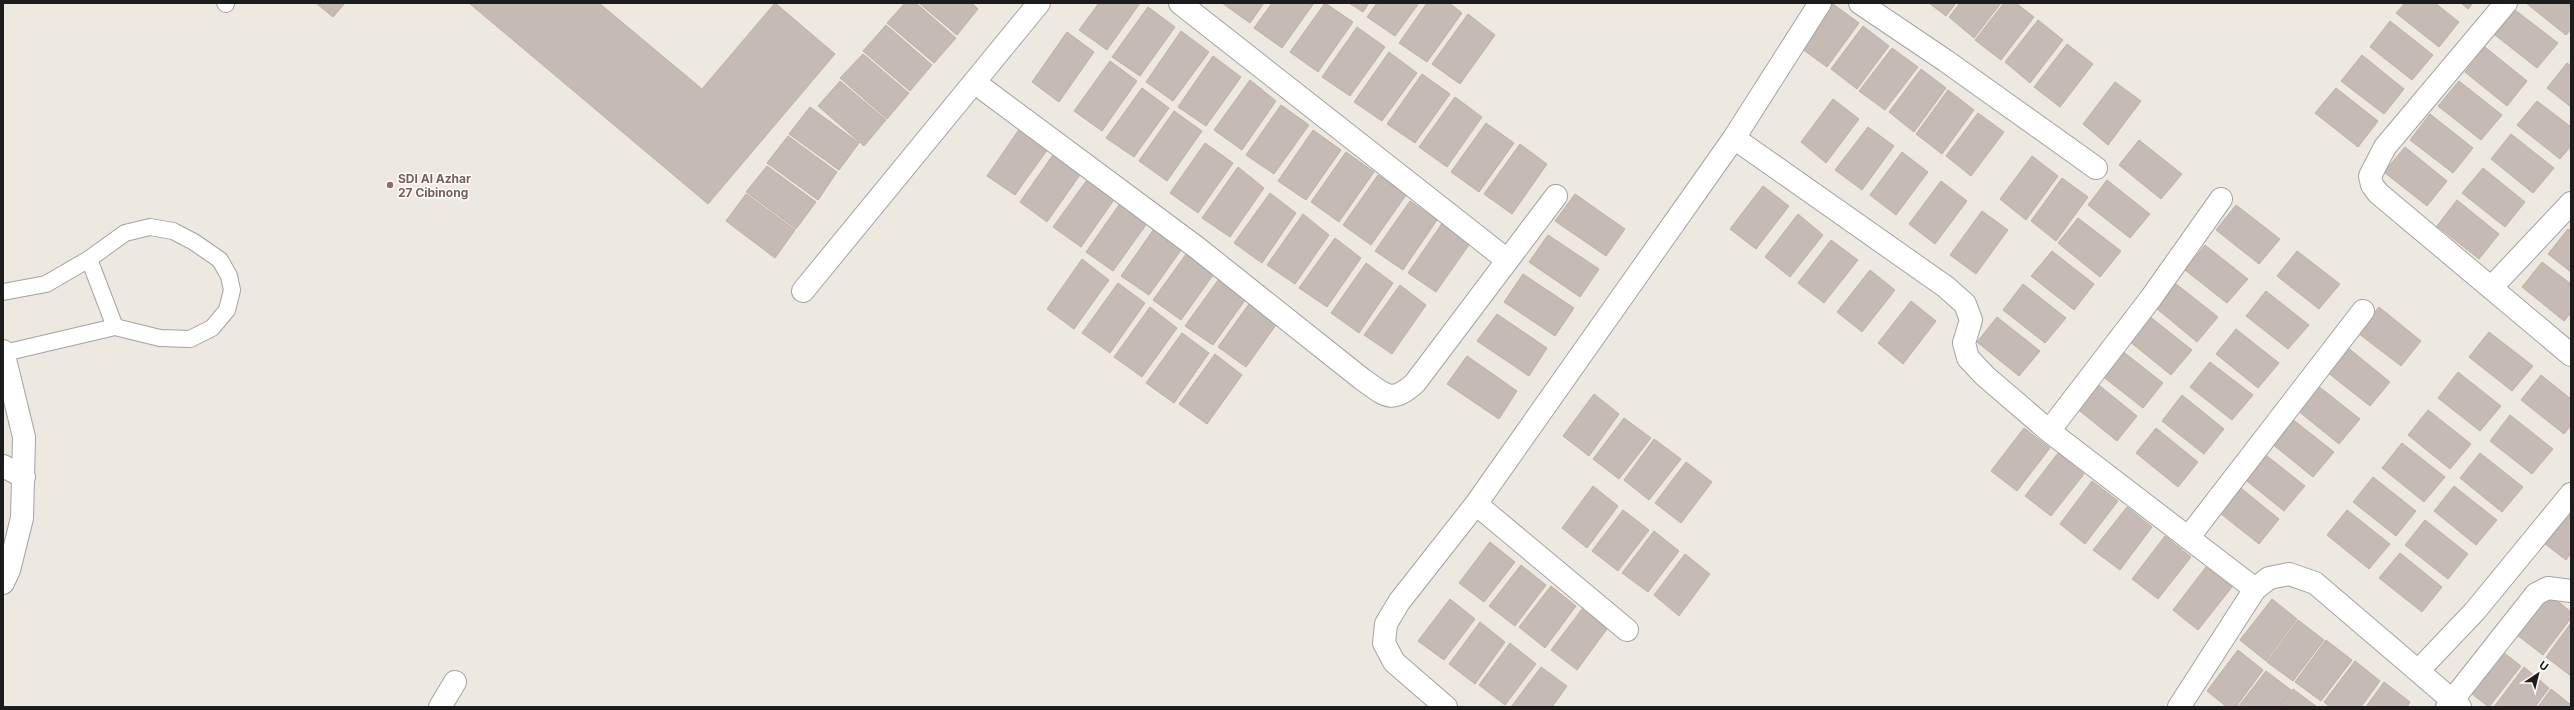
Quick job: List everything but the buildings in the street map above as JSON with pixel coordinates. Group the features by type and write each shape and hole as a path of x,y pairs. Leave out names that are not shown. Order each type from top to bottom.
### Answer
{"street":[{"path":"804,291 1039,3"},
{"path":"1180,3 1507,260"},
{"path":"1446,707 1394,662 1384,642 1386,624 1399,602 1476,504 1734,138 1820,3"},
{"path":"1860,3 1946,61 2096,168"},
{"path":"2506,3 2385,147 2370,176 2372,185 2378,193 2571,355"},
{"path":"974,82 1190,242 1362,379 1387,396 1402,395 1415,383 1556,196"},
{"path":"1734,138 1946,287 1965,304 1971,320 1964,343 1968,358 2049,431 2254,589"},
{"path":"2049,431 2151,298 2221,199"},
{"path":"2491,288 2571,203"},
{"path":"2188,538 2363,312"},
{"path":"3,352 24,437 22,518 9,570 3,583"},
{"path":"3,466 24,477"},
{"path":"2418,671 2475,611 2571,494"},
{"path":"1476,504 1627,630"},
{"path":"2178,707 2254,589 2269,578 2289,574 2315,583 2418,671 2453,704 2536,594 2548,588 2571,591"},
{"path":"440,707 455,682"}],"lane":[{"path":"3,292 46,284 89,259 126,233 150,227 173,231 194,242 220,260 229,276 232,290 227,310 212,328 190,339 160,338 115,327 3,352"},
{"path":"89,259 115,327"}],"place":[{"name":"SDI Al Azhar 27 Cibinong","path":"390,185"}]}
